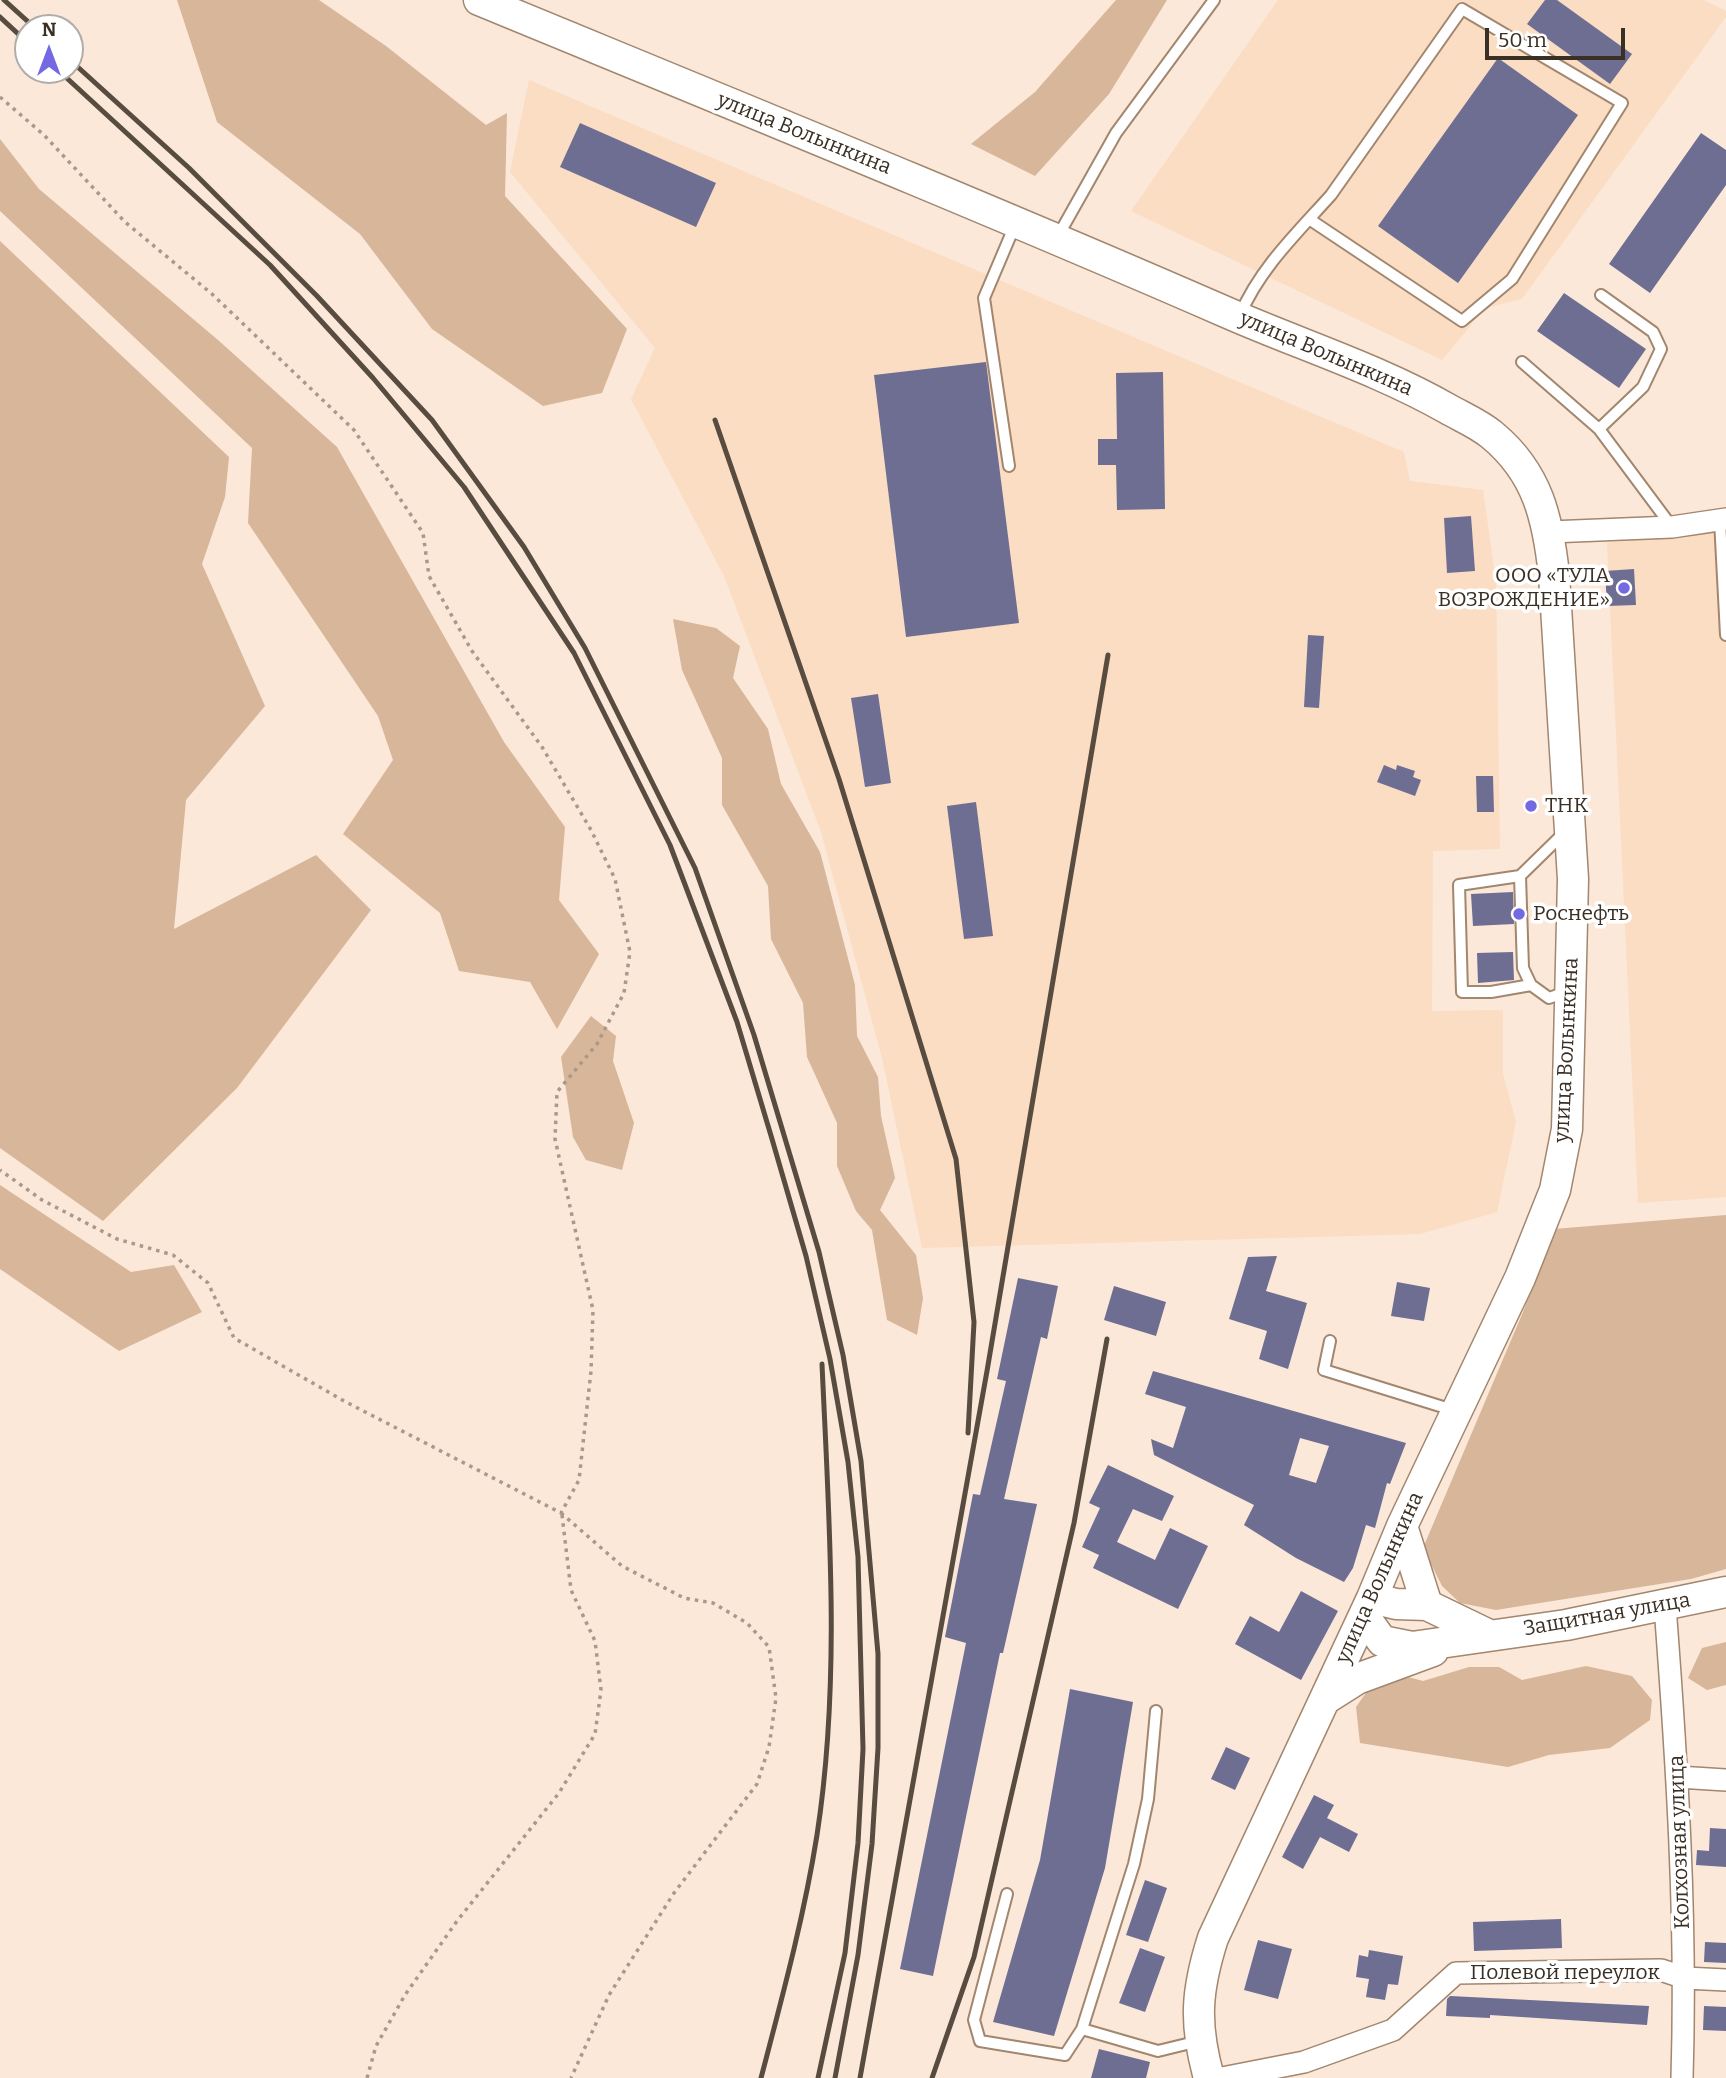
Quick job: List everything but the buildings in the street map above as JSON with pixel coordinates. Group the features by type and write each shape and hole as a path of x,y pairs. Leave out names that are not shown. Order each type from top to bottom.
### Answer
{"street":[{"name":"улица Волынкина","path":"479,0 1016,222 1239,318 1393,379 1492,434 1522,470 1541,500 1550,532 1570,827 1572,990 1567,1129 1555,1190 1520,1278 1402,1526 1368,1607 1213,1938 1200,1978 1199,2041 1209,2078"},
{"path":"1550,532 1672,527 1723,520"},
{"path":"1402,1526 1427,1605"},
{"name":"Защитная улица","path":"1487,1634 1566,1625 1726,1592"},
{"path":"1427,1605 1487,1634 1412,1647 1382,1641 1368,1607 1427,1605"},
{"name":"Колхозная улица","path":"1665,1606 1678,1777 1685,1978 1682,2078"},
{"path":"1326,1698 1357,1679 1487,1634"},
{"path":"1678,1777 1726,1780"},
{"name":"Полевой переулок","path":"1222,2078 1304,2062 1393,2031 1456,1973 1661,1970 1685,1978 1726,1980"}],"lane":[{"path":"1056,239 1116,133 1214,0"},
{"path":"1239,318 1259,276 1309,219 1331,195 1462,9 1622,103 1512,279 1462,321 1309,219"},
{"path":"1009,466 984,298 1016,222"},
{"path":"1599,429 1643,387 1661,349 1653,332 1601,295"},
{"path":"1522,362 1599,429 1672,527"},
{"path":"1723,520 1726,635"},
{"path":"1531,985 1491,992 1462,992 1459,885 1520,876 1570,827"},
{"path":"1520,876 1523,968 1531,985 1549,998 1572,990"},
{"path":"1330,1341 1324,1370 1457,1411"},
{"path":"1007,1894 974,2020 980,2041 1065,2055 1082,2029 1134,1864 1148,1799 1156,1711"},
{"path":"1082,2029 1158,2051 1199,2041"}],"path":[{"path":"0,97 44,135 125,222 212,294 354,430 423,533 429,576 472,651 542,747 591,830 615,879 630,952 624,993 597,1044 557,1092 555,1139 593,1310 591,1371 579,1479 561,1513 571,1590 595,1641 601,1690 595,1734 559,1793 457,1920 405,1995 376,2046 368,2078"},
{"path":"0,1170 42,1200 117,1239 173,1255 208,1283 234,1338 344,1401 561,1513 622,1566 684,1598 713,1603 747,1623 769,1647 776,1698 769,1747 757,1784 674,1893 609,1995 571,2078"}],"shaded area":[{"path":"177,0 319,0 386,46 486,125 507,113 505,196 627,329 602,393 543,406 432,329 360,234 217,122"},
{"path":"1116,0 1167,0 1109,94 1035,176 971,144 1035,92"},
{"path":"1278,0 1704,0 1726,11 1726,17 1522,299 1485,308 1442,360 1131,211"},
{"path":"529,80 1404,452 1410,481 1483,490 1496,582 1500,849 1433,851 1432,1011 1503,1010 1503,1074 1516,1122 1497,1212 1420,1234 922,1248 882,1058 821,832 724,576 631,399 655,348 510,172"},
{"path":"0,139 39,189 218,340 337,447 504,742 565,827 559,900 599,954 557,1029 530,982 459,971 440,913 343,834 393,760 378,716 248,523 252,448 0,211"},
{"path":"0,241 229,457 225,497 202,564 265,706 186,800 174,929 316,855 371,910 237,1088 103,1221 0,1148"},
{"path":"1726,528 1726,1197 1638,1203 1607,543"},
{"path":"673,619 716,628 740,646 733,678 768,729 781,784 820,852 855,985 857,1036 878,1077 881,1116 895,1178 880,1210 916,1255 923,1298 917,1335 887,1320 872,1230 856,1211 837,1166 837,1123 807,1057 803,1003 771,939 768,886 722,805 722,758 682,670"},
{"path":"591,1016 616,1036 613,1061 634,1123 622,1170 586,1160 573,1137 561,1057"},
{"path":"0,1185 131,1272 174,1265 202,1312 119,1351 0,1269"},
{"path":"1726,1215 1726,1569 1691,1579 1496,1610 1460,1603 1442,1586 1423,1548 1523,1312 1554,1229"},
{"path":"1726,1642 1726,1685 1707,1690 1688,1678 1702,1648"},
{"path":"1586,1666 1632,1676 1652,1700 1650,1720 1610,1748 1549,1755 1508,1767 1360,1743 1356,1707 1368,1690 1408,1677 1423,1681 1469,1667 1499,1667 1522,1680"}],"railway":[{"path":"4,0 20,14"},
{"path":"0,17 14,30"},
{"path":"84,73 189,168 317,296 432,420 524,547 585,648 695,868 754,1035 819,1252 843,1355 861,1461 878,1654 878,1748 872,1844 858,1955 835,2078"},
{"path":"73,84 270,265 373,378 464,487 574,653 670,845 737,1022 806,1256 830,1359 848,1462 858,1557 863,1749 858,1843 845,1953 818,2078"},
{"path":"715,420 839,779 956,1159 974,1322 968,1433"},
{"path":"860,2078 987,1371 1108,655"},
{"path":"932,2078 974,1957 1074,1523 1107,1339"},
{"path":"761,2078 806,1896 817,1835 829,1718 831,1600 822,1364"}],"place":[{"name":"ООО «ТУЛА ВОЗРОЖДЕНИЕ»","path":"1624,588"},
{"name":"ТНК","path":"1531,806"},
{"name":"Роснефть","path":"1519,914"}]}
